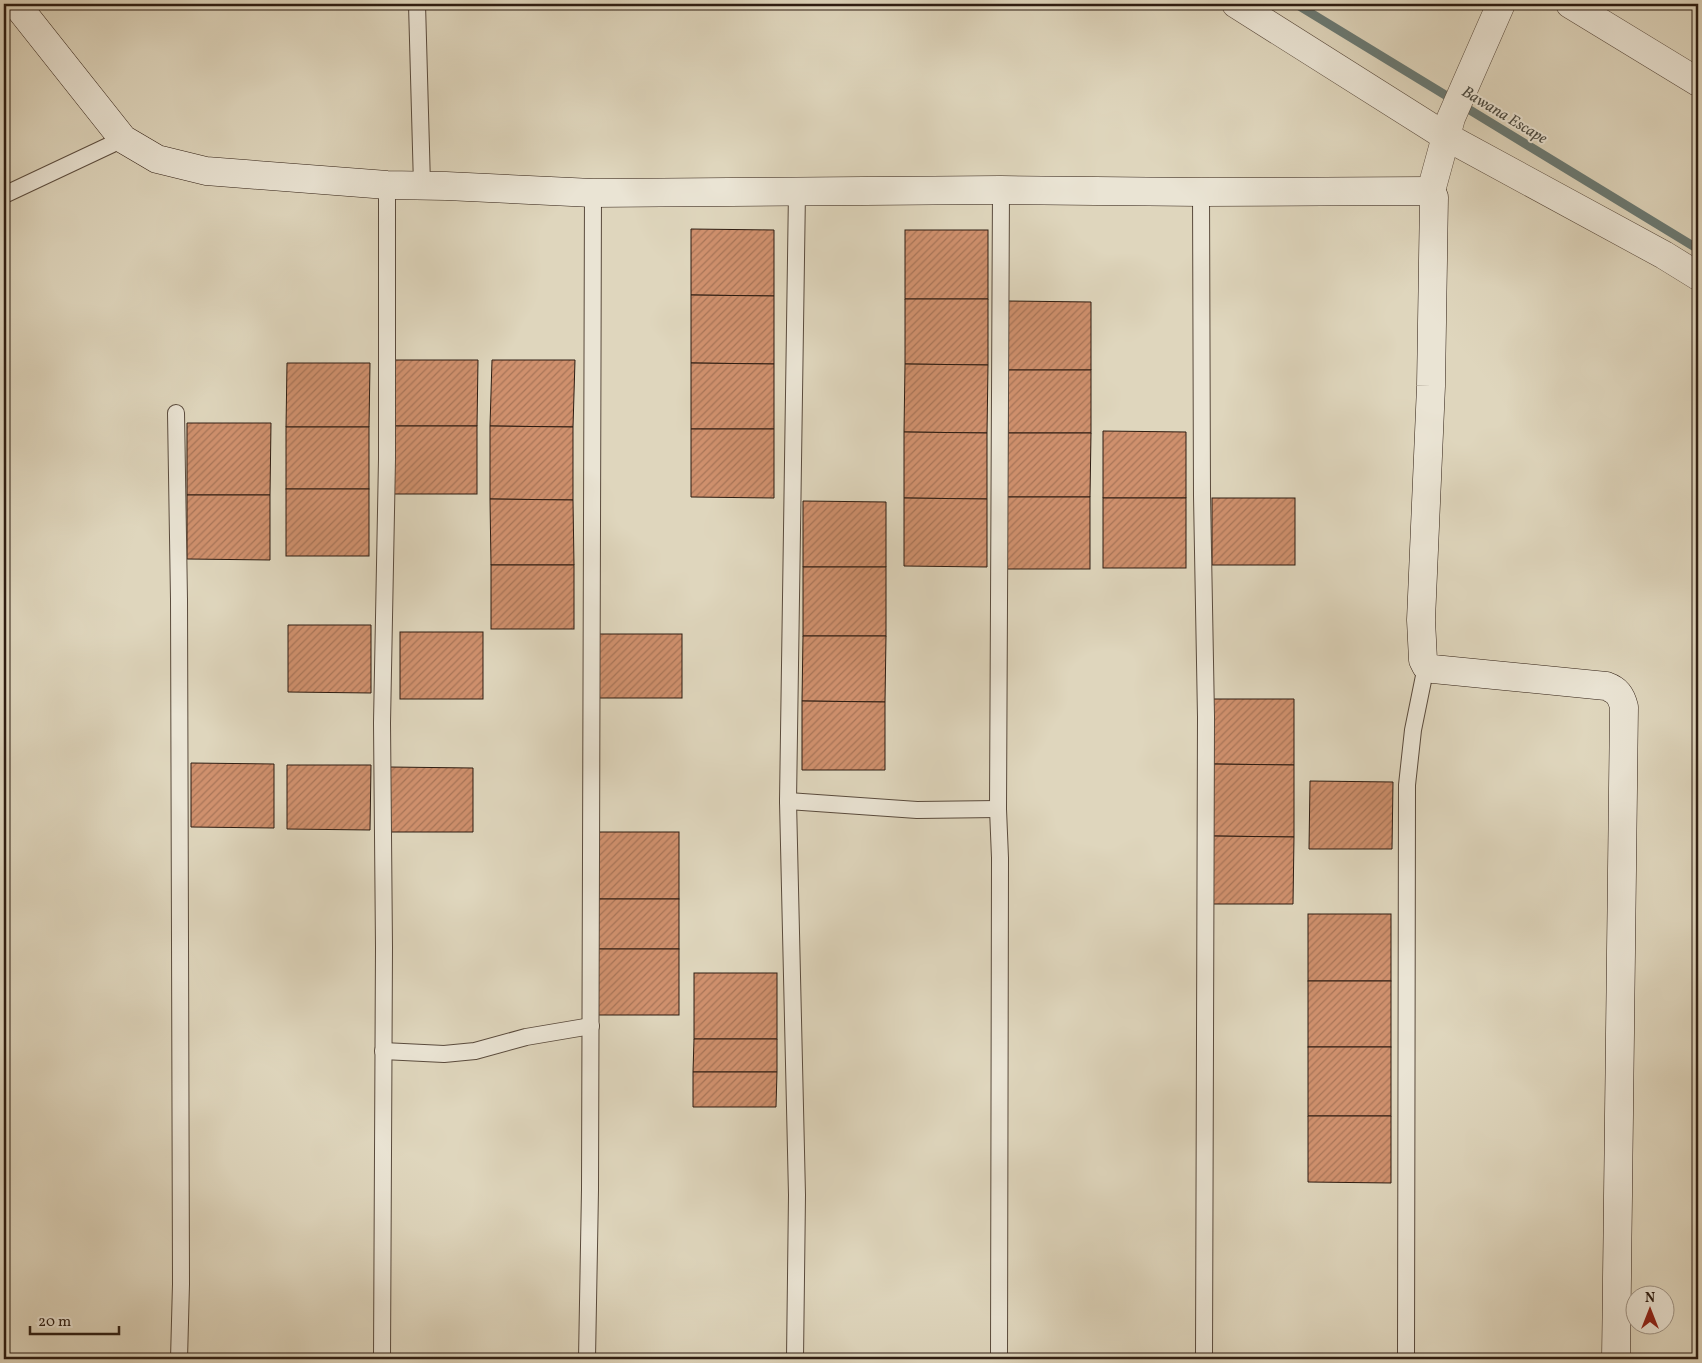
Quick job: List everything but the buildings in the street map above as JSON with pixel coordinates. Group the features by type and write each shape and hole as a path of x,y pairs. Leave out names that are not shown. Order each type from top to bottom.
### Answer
{"street":[{"path":"16,4 123,139 157,159 206,172 387,185 593,193 1001,190 1201,192 1431,191"},
{"path":"1236,4 1448,127 1698,276"},
{"path":"1501,4 1448,127 1431,191 1434,197 1431,386 1421,620 1422,649 1423,660 1426,666 1433,669 1606,686 1615,689 1621,696 1624,707 1616,1359"},
{"path":"1570,4 1698,82"}],"lane":[{"path":"417,4 422,185"},
{"path":"4,195 123,139"},
{"path":"382,1359 382,723 387,460 387,185"},
{"path":"999,1359 1000,868 998,809 1001,190"},
{"path":"795,1359 797,1195 788,801 797,191"},
{"path":"1201,192 1202,496 1206,746 1204,1359"},
{"path":"587,1359 591,1026 593,193"},
{"path":"176,413 179,628 179,1359"},
{"path":"1406,1359 1407,785 1413,730 1426,666"},
{"path":"788,801 917,810 998,809"},
{"path":"383,1051 444,1054 475,1051 526,1036 591,1026"}],"waterway":[{"name":"Bawana Escape","path":"1296,4 1698,249"}]}
